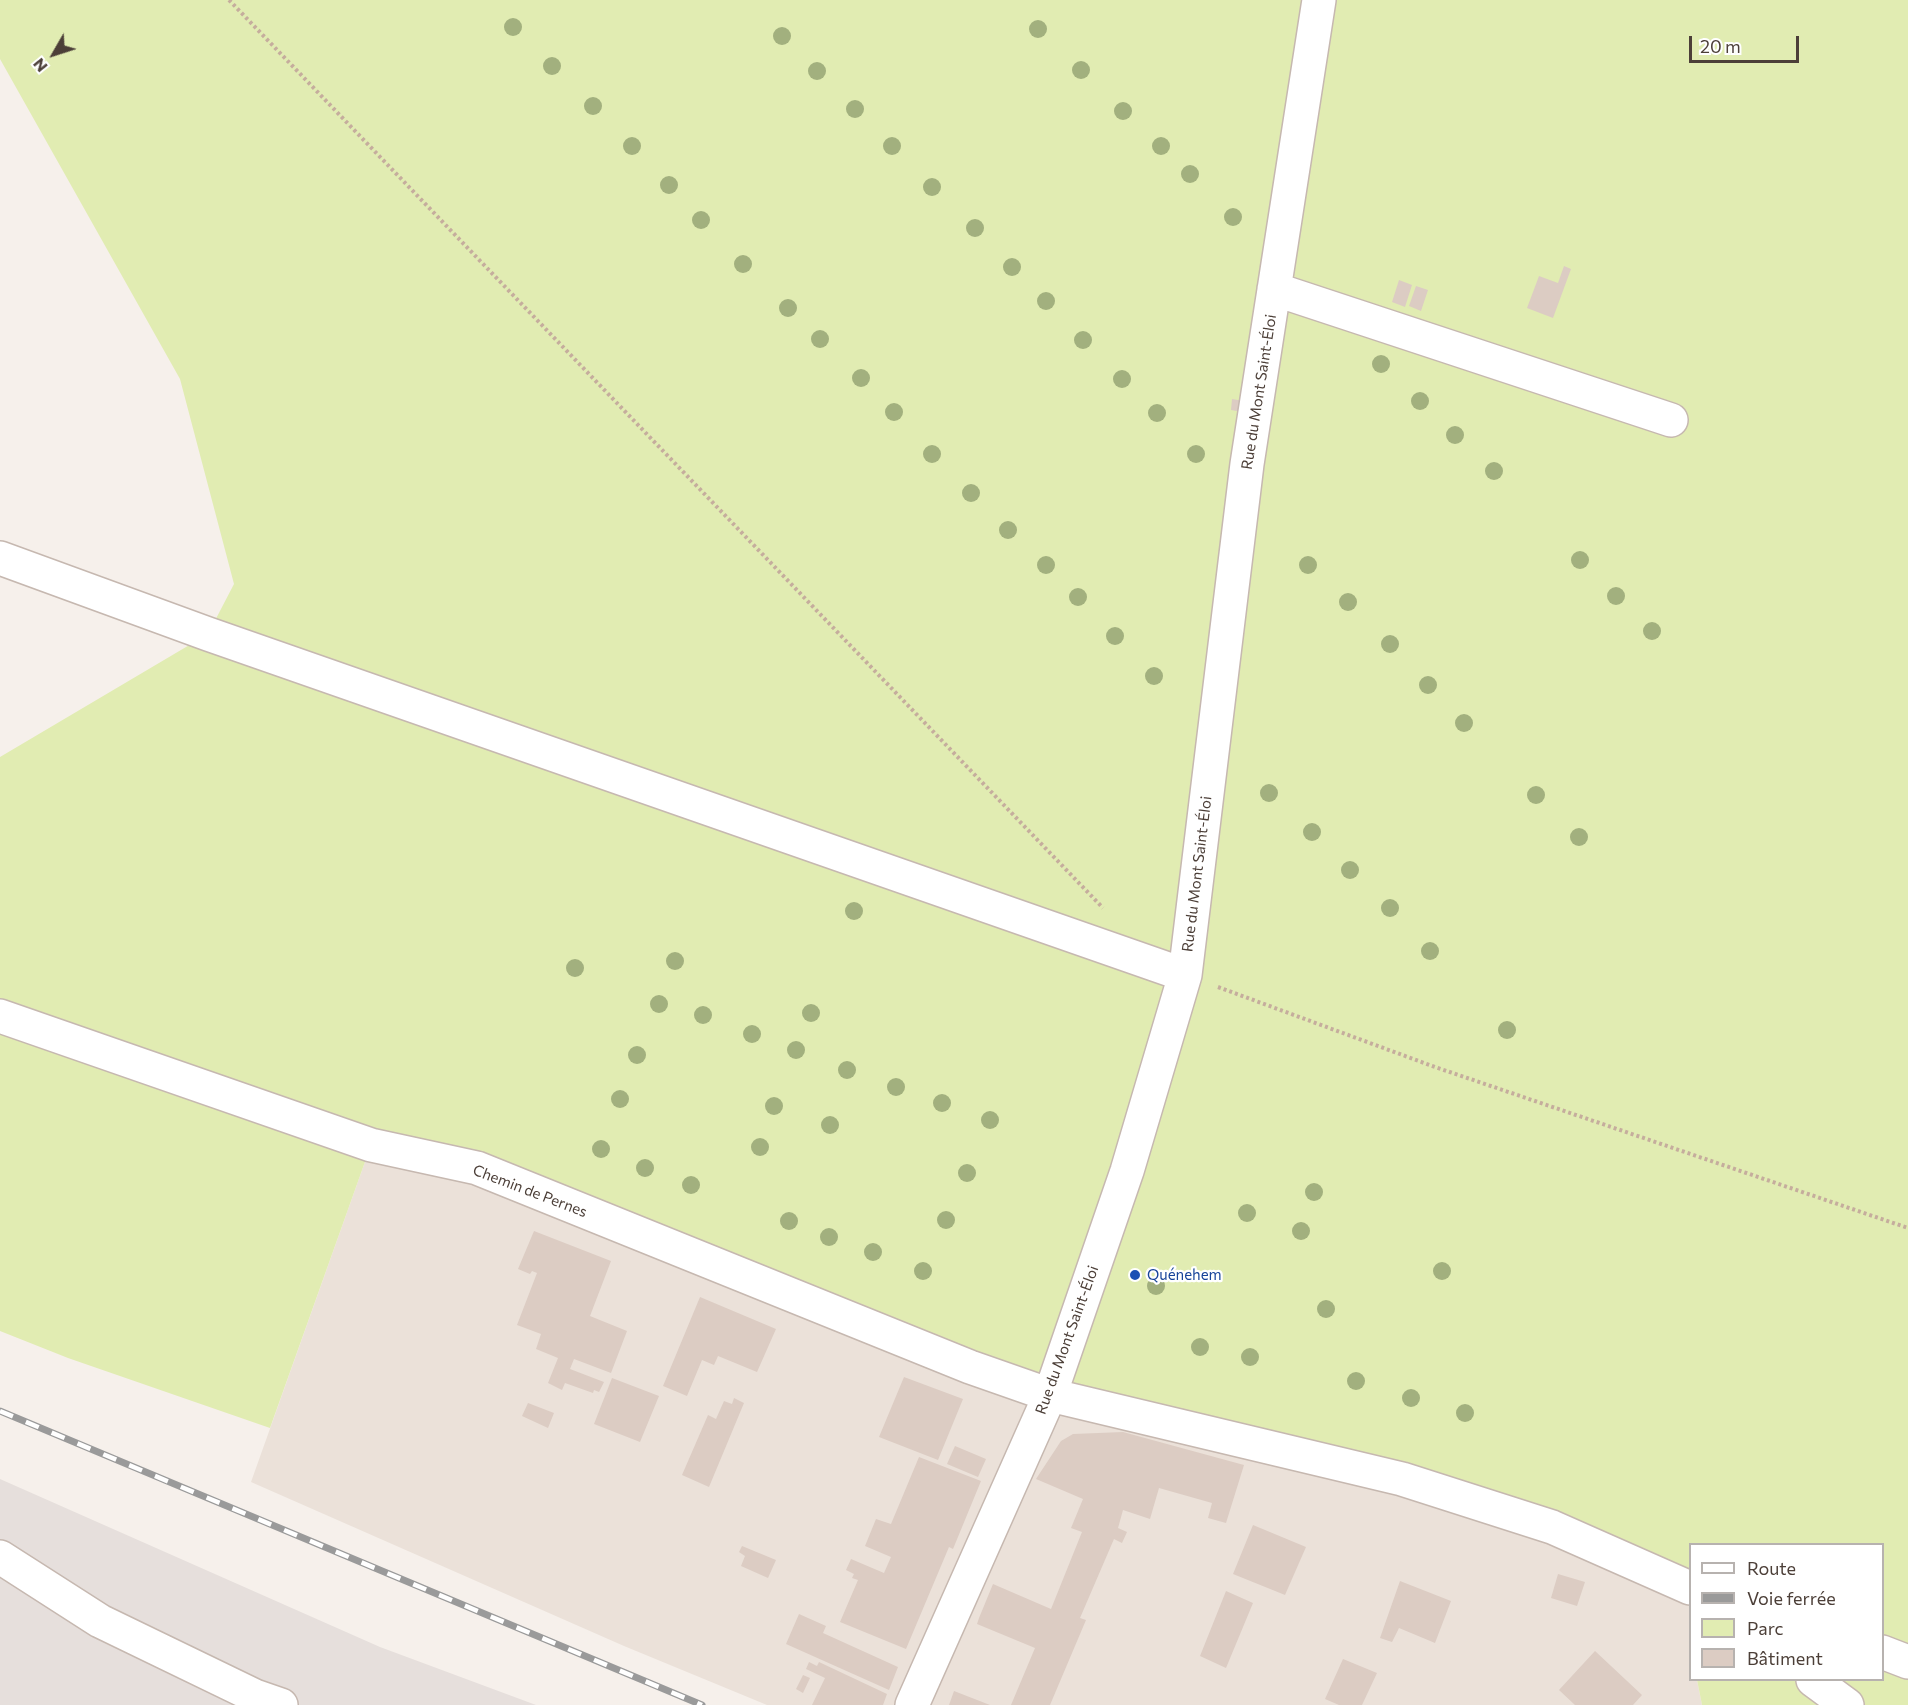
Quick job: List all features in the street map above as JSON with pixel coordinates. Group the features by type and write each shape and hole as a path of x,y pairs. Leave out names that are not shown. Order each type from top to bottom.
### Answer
{"street":[{"name":"Rue du Mont Saint-Éloi","path":"912,1705 1050,1395 1127,1171 1185,975 1247,464 1319,0"},
{"path":"1274,289 1671,420"},
{"path":"0,558 208,634 1185,975"},
{"name":"Chemin de Pernes","path":"0,1016 371,1145 477,1168 970,1368 1050,1395 1402,1479 1552,1527 1689,1588"},
{"path":"0,1557 100,1621 255,1696 281,1705"},
{"path":"1884,1653 1908,1662"},
{"path":"1814,1681 1847,1705"}],"path":[{"path":"229,0 1110,915"},
{"path":"1185,975 1435,1067 1908,1228"}],"shaded area":[{"path":"371,1145 1402,1479 1688,1587 1689,1681 1697,1681 1702,1705 767,1705 624,1646 251,1482"},
{"path":"0,1479 380,1647 536,1705 0,1705"}],"green space":[{"path":"0,0 1908,0 1908,1705 1702,1705 1697,1681 1884,1681 1884,1543 1689,1543 1689,1600 1688,1587 1552,1527 1050,1395 371,1145 270,1428 68,1358 0,1331 0,757 208,634 234,584 180,379 0,59"}],"building":[{"path":"1564,266 1571,269 1553,318 1527,308 1539,276 1558,283"},
{"path":"1399,280 1412,285 1405,307 1392,302"},
{"path":"1416,286 1428,290 1421,311 1409,306"},
{"path":"1232,399 1244,401 1242,412 1231,410"},
{"path":"534,1231 611,1261 590,1316 627,1331 611,1373 574,1359 570,1369 604,1382 599,1392 594,1390 593,1393 565,1383 562,1390 548,1383 558,1358 536,1349 541,1334 517,1325 537,1273 532,1271 530,1274 518,1269"},
{"path":"700,1297 776,1329 757,1372 718,1356 714,1365 702,1360 687,1396 663,1386"},
{"path":"904,1377 963,1399 938,1460 879,1437"},
{"path":"612,1378 659,1396 640,1442 594,1424"},
{"path":"734,1398 744,1403 709,1487 682,1475 708,1415 716,1419 724,1401 732,1404"},
{"path":"528,1403 554,1413 548,1428 522,1416"},
{"path":"1123,1432 1244,1465 1226,1523 1208,1518 1212,1503 1159,1488 1150,1519 1123,1510 1118,1528 1127,1532 1122,1543 1114,1539 1080,1618 1086,1620 1050,1705 1011,1705 1035,1648 977,1624 979,1618 993,1584 1051,1609 1082,1532 1071,1528 1083,1499 1036,1479 1061,1441 1073,1434"},
{"path":"955,1446 986,1459 978,1477 947,1464"},
{"path":"919,1457 981,1481 953,1549 949,1547 906,1649 840,1622 858,1580 852,1578 854,1574 846,1570 851,1559 884,1573 891,1557 865,1546 876,1519 891,1524"},
{"path":"1253,1525 1306,1547 1285,1595 1233,1574"},
{"path":"742,1546 776,1560 768,1578 741,1566 745,1556 739,1552"},
{"path":"1558,1574 1585,1582 1577,1606 1551,1598"},
{"path":"1400,1581 1451,1601 1435,1643 1399,1628 1392,1642 1380,1638"},
{"path":"1226,1591 1253,1603 1226,1668 1200,1656"},
{"path":"799,1614 826,1626 823,1633 898,1667 889,1690 786,1644"},
{"path":"1595,1651 1642,1695 1633,1705 1575,1705 1559,1690"},
{"path":"1343,1659 1377,1673 1362,1705 1339,1705 1325,1699"},
{"path":"809,1662 817,1666 819,1662 887,1694 883,1705 812,1705 825,1678 806,1669"},
{"path":"803,1675 810,1678 803,1693 796,1689"},
{"path":"954,1691 990,1705 949,1705"}],"railway":[{"path":"0,1411 702,1705"}],"place":[{"name":"Quénehem","path":"1135,1275"}]}
